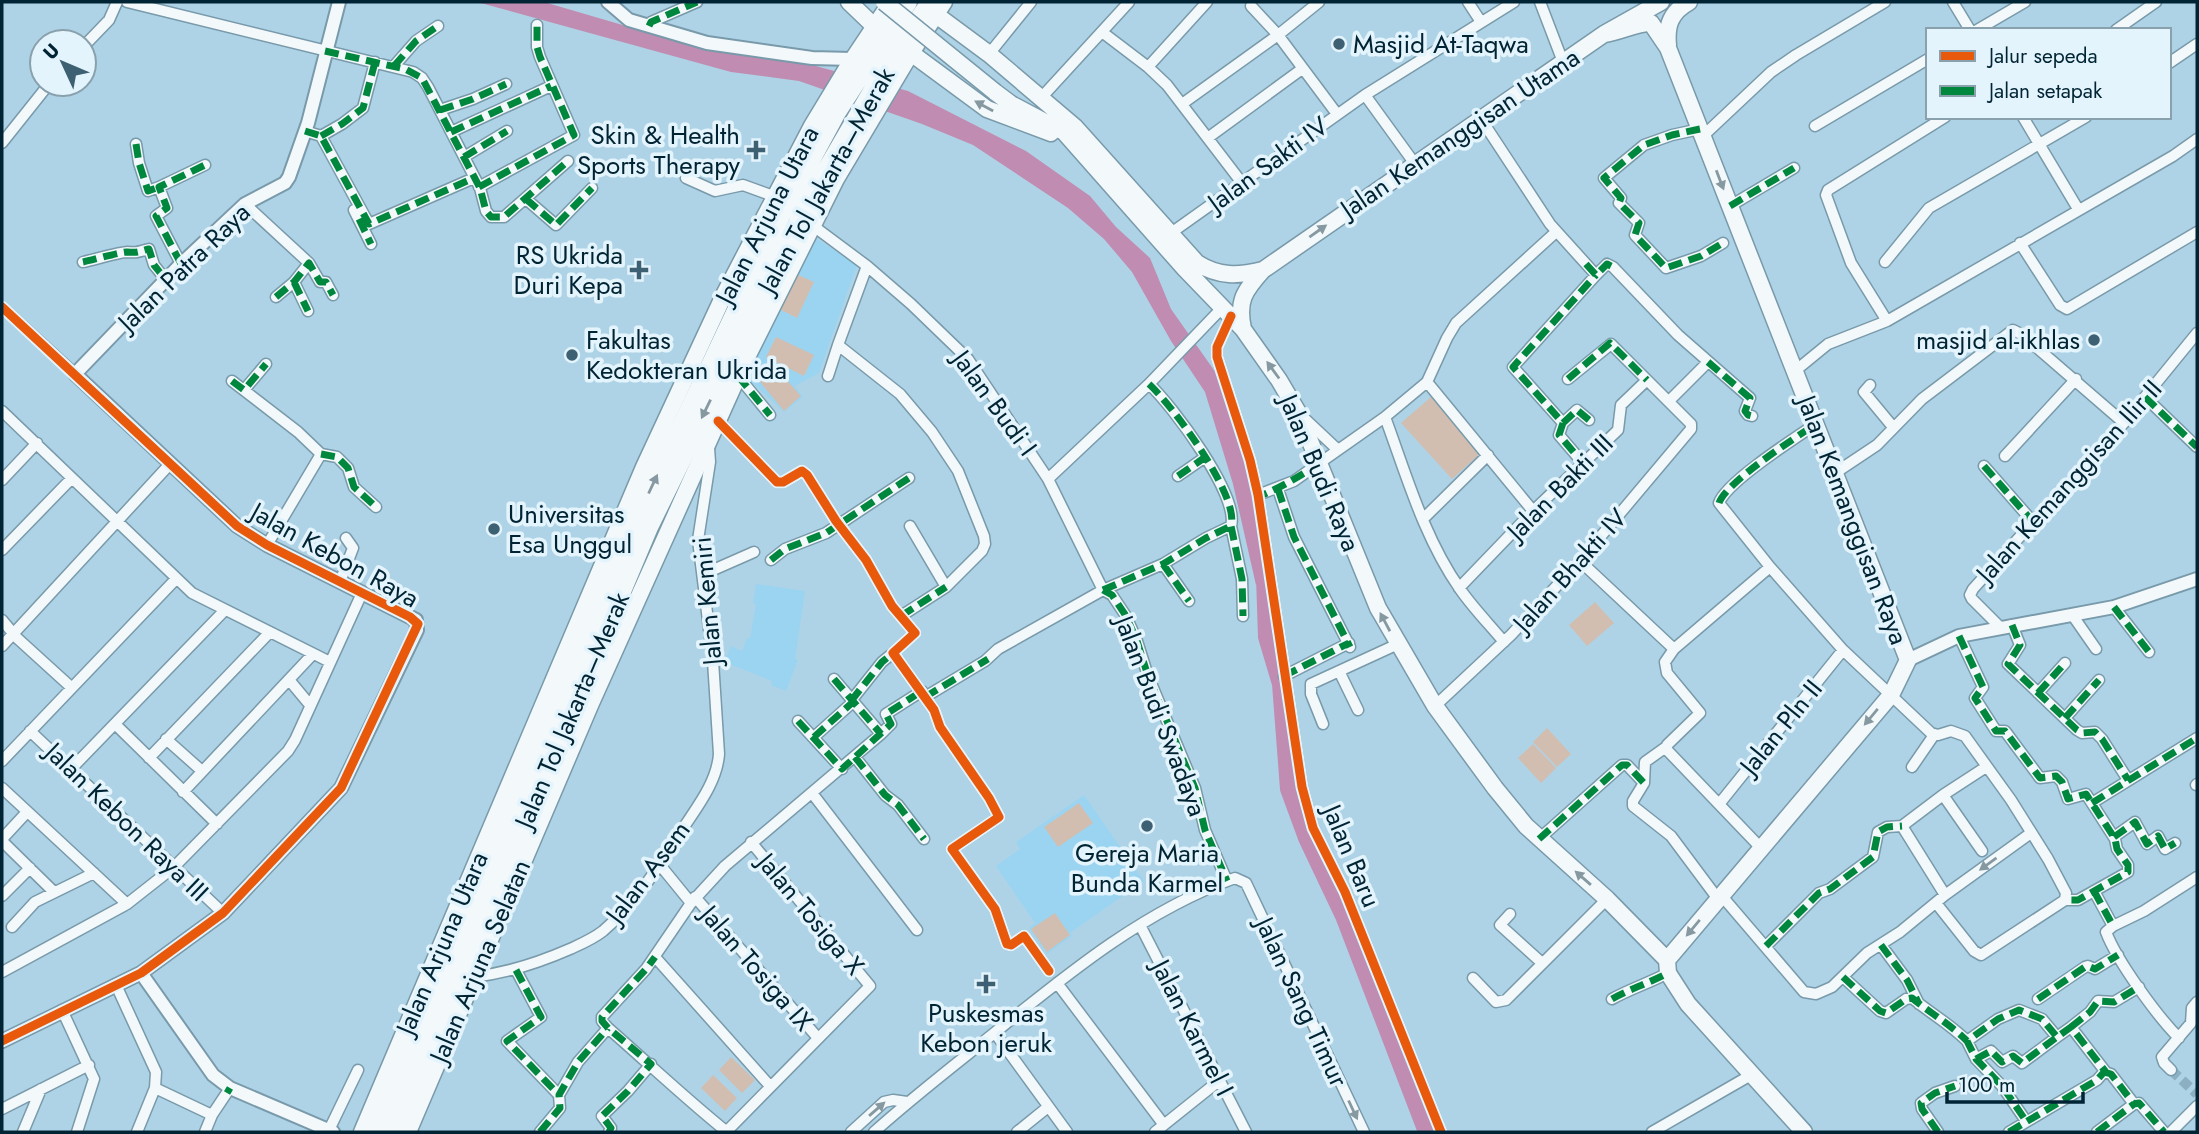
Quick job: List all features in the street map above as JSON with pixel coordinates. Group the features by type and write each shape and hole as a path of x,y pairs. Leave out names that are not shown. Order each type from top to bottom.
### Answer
{"highway":[{"name":"Jalan Tol Jakarta–Merak","path":"394,1132 649,527 800,218 867,113 869,69 908,2"},
{"name":"Jalan Tol Jakarta–Merak","path":"376,1132 647,498 832,107 937,6"}],"main road":[{"path":"849,2 874,26"},
{"path":"884,2 1011,104 1072,133"},
{"path":"891,2 874,26 869,69 911,53 937,6"},
{"path":"1668,48 1667,32 1670,20 1679,7 1689,2"},
{"name":"Jalan Kemanggisan Utama","path":"1243,329 1241,300 1250,284 1263,270 1604,34 1653,4"},
{"name":"Jalan Budi Raya","path":"937,6 1041,98 1243,329 1299,414 1378,608 1435,706 1495,788 1539,839 1607,899 1667,966"},
{"path":"1604,34 1618,33 1640,24 1651,23 1668,48"},
{"name":"Jalan Kemanggisan Raya","path":"1667,966 1758,844 1891,695 1908,660 1668,48"},
{"name":"Jalan Budi Raya","path":"911,53 987,109 1072,133 1197,263 1208,270"},
{"name":"Jalan Arjuna Utara","path":"362,1132 635,488 724,295 776,197 832,107"},
{"name":"Jalan Arjuna Selatan","path":"408,1132 708,440 867,113"},
{"name":"Jalan Kemanggisan Utama","path":"1208,270 1217,274 1236,275 1263,270"},
{"path":"1667,966 1688,1004 1804,1132"}],"street":[{"path":"98,31 108,20 117,2"},
{"path":"127,2 413,72 422,78 440,110 477,182 486,211 491,217 504,217 568,161"},
{"name":"Jalan Patra Raya","path":"75,374 181,264 246,206 285,183 304,134 339,2"},
{"path":"608,2 629,20 707,43 830,60 869,69"},
{"path":"649,26 651,22 697,2"},
{"path":"989,54 1031,2"},
{"path":"1041,98 1129,2"},
{"path":"1148,67 1207,2"},
{"path":"1182,104 1319,2"},
{"path":"1468,2 1481,22"},
{"name":"Jalan Sakti IV","path":"1171,233 1365,94 1514,2"},
{"path":"1540,2 1563,62"},
{"path":"1723,243 1701,256 1665,268 1635,234 1639,223 1619,203 1621,198 1604,178 1644,145 1664,137 1701,132 1771,72 1885,2"},
{"path":"1953,2 1969,28"},
{"path":"1980,28 2025,2"},
{"path":"2119,28 2157,2"},
{"path":"1251,6 1278,35 1337,114"},
{"path":"321,136 369,224 477,182 574,135 551,86 537,47 537,25"},
{"path":"394,66 421,37 438,26"},
{"path":"1102,32 1148,67 1209,137 1242,183"},
{"path":"2171,62 2197,44"},
{"path":"1815,126 1926,60"},
{"path":"304,134 321,136 363,108 375,62"},
{"path":"1209,137 1303,69"},
{"path":"440,110 506,84"},
{"path":"451,132 551,86"},
{"path":"1365,94 1415,164"},
{"path":"2,143 38,98"},
{"path":"1481,119 1556,232 1597,275"},
{"path":"1887,321 1851,263 1826,195 1828,190 1942,119"},
{"path":"2024,119 2078,209"},
{"path":"1885,261 1929,208 2080,119"},
{"path":"464,157 507,131"},
{"path":"304,134 322,146 371,244"},
{"path":"1795,370 1828,344 1887,321 2173,156 2197,139"},
{"path":"136,144 148,191 205,164"},
{"path":"1730,206 1794,168"},
{"path":"686,178 715,191 743,185 776,197"},
{"path":"159,187 167,209 156,216 181,264"},
{"path":"526,199 556,225 592,188"},
{"path":"246,206 309,263 320,282 326,282 333,295"},
{"name":"Jalan Budi I","path":"812,225 867,266 968,359 1048,478 1103,590"},
{"path":"1258,495 1294,481 1385,417 1427,382 1456,323 1556,232"},
{"path":"2020,243 2060,305 2067,309 2197,232"},
{"path":"83,262 149,249 154,265 166,280"},
{"path":"276,297 294,282 309,263"},
{"path":"1563,423 1513,367 1604,265 1610,265 1678,335 1750,398 1745,411 1752,415"},
{"path":"828,376 867,266"},
{"path":"294,282 307,311"},
{"name":"Jalan Kebon Raya","path":"2,307 237,526 267,545 416,620 417,629 341,788 223,913 141,973 2,1041"},
{"path":"1048,478 1149,384 1193,338 1226,312"},
{"name":"Jalan Baru","path":"1226,312 1217,357 1250,460 1258,495 1297,767 1313,828 1345,892 1441,1132"},
{"path":"1835,473 1877,445 1922,399 2012,330 2021,334 2076,379 2124,423"},
{"name":"Jalan Kemanggisan Ilir II","path":"2006,626 1970,595 2033,522 2096,457 2197,332"},
{"path":"1568,379 1610,343 1669,401 1708,362"},
{"path":"838,345 900,394 932,432 958,471 984,536 982,551 946,587 901,616"},
{"path":"244,390 266,364"},
{"path":"738,376 770,415"},
{"path":"2006,456 2076,379"},
{"name":"Jalan Bakti III","path":"1459,588 1533,511 1618,430 1621,405 1647,380"},
{"path":"232,381 298,432 321,454 337,457 348,468 354,486 376,507"},
{"path":"1427,382 1533,511"},
{"path":"1149,384 1172,408 1222,489 1232,520 1242,579 1243,616"},
{"path":"1870,385 1864,392 1893,427"},
{"path":"2145,397 2197,447"},
{"name":"Jalan Bhakti IV","path":"1435,706 1504,642 1580,561 1688,434 1691,424 1669,401"},
{"path":"1583,463 1558,432 1577,410 1589,420"},
{"path":"2,412 192,593 330,662"},
{"path":"1299,414 1338,450"},
{"path":"1385,417 1423,519 1459,588 1504,642"},
{"path":"718,421 777,482 783,482 802,471 807,475 838,525 866,560 892,606 915,632 882,662 852,701 814,737"},
{"path":"1816,424 1739,479 1720,498 1719,503 1770,567 1843,650 1934,735"},
{"name":"Jalan Kemiri","path":"708,440 710,462 698,540 713,661 718,763"},
{"path":"2,480 37,443"},
{"path":"267,545 321,454"},
{"path":"1423,519 1488,455"},
{"path":"1178,476 1204,458"},
{"path":"2,646 170,464"},
{"path":"1984,466 2033,522"},
{"path":"2,550 72,478"},
{"path":"771,560 785,549 817,537 838,525 909,478"},
{"path":"1279,489 1294,537 1350,645 1284,676"},
{"path":"910,526 946,587"},
{"path":"1103,590 1163,565 1231,526"},
{"path":"340,582 353,548 346,538"},
{"path":"704,574 754,552"},
{"path":"1580,561 1674,649"},
{"path":"1163,565 1188,601"},
{"path":"1770,567 1674,649 1665,662 1667,674 1700,715 1666,747 1645,762 1644,783 1633,801 1633,806 1671,836 1719,897 1766,946 1804,992 1816,994 1832,987 1867,953 2032,833"},
{"path":"2,761 176,579"},
{"path":"1908,660 1959,636 2114,607 2197,579"},
{"name":"Jalan Budi Swadaya","path":"881,734 891,724 886,714 985,661 998,649 1103,590 1112,595 1126,616 1137,641 1147,676 1195,788 1205,830 1231,879"},
{"path":"2,971 127,904 174,867 288,751 362,593"},
{"path":"2114,607 2149,652"},
{"path":"71,769 225,610"},
{"path":"2073,616 2096,649"},
{"path":"2,620 72,688"},
{"path":"2006,626 2021,645 2008,664 2077,730 2082,733 2095,732 2128,780"},
{"path":"149,758 270,632"},
{"path":"1936,903 1974,951 1981,955 2065,900 2078,900 2129,870 2117,849 2114,837 2084,794 2068,799 2062,782 2056,776 2040,778 2005,731 1996,731 1975,698 1983,687 1959,636"},
{"path":"1324,724 1311,694 1311,684 1398,644"},
{"name":"Jalan Pln II","path":"1720,803 1843,650"},
{"path":"893,653 936,713 938,724 999,817 953,849 995,909 1007,944 1011,946 1024,936 1049,971"},
{"path":"183,792 312,655"},
{"path":"2038,693 2065,663"},
{"path":"1339,671 1357,710"},
{"path":"818,1038 726,1132 608,1028 602,1017 646,970 693,900 751,842 881,734 834,679"},
{"path":"2065,718 2099,680"},
{"path":"290,681 310,705"},
{"path":"798,721 842,769"},
{"path":"115,724 217,824"},
{"name":"Jalan Kebon Raya III","path":"30,731 223,913"},
{"path":"1912,767 1934,735 1961,733 1969,740 2032,833 2064,888 2065,900"},
{"path":"2092,803 2197,738"},
{"path":"166,739 202,771"},
{"path":"1666,747 1758,844"},
{"path":"855,757 924,839"},
{"name":"Jalan Asem","path":"473,977 516,970 579,945 602,932 632,902 660,865 707,791 718,763"},
{"path":"1539,839 1622,765 1627,765 1644,783"},
{"path":"1766,946 1819,893 1830,889 1873,857 1878,832 1887,827 1902,826 1986,767"},
{"path":"2,788 127,904"},
{"path":"812,793 917,930"},
{"path":"1943,795 1982,851"},
{"path":"27,811 2,840 54,892"},
{"path":"2114,837 2135,822 2147,844 2158,836 2165,849 2175,843"},
{"path":"1902,826 1945,895"},
{"name":"Jalan Tosiga X","path":"751,842 870,986 818,1038"},
{"name":"Jalan Tosiga IX","path":"660,865 818,1038"},
{"path":"2,896 30,868"},
{"path":"12,927 35,902 94,873"},
{"path":"2179,1038 2162,1021 2106,932 2197,877"},
{"path":"874,1132 907,1102 1057,983 1173,905 1231,879"},
{"name":"Jalan Sang Timur","path":"1231,879 1246,883 1364,1132"},
{"path":"2094,891 2113,926"},
{"path":"1473,978 1496,1002 1506,1000 1607,899"},
{"path":"1510,914 1500,925 1542,962"},
{"name":"Jalan Karmel I","path":"1140,925 1246,1132"},
{"path":"1881,945 1907,980 1919,1004"},
{"path":"2038,999 2085,967 2095,969 2119,955"},
{"path":"654,957 769,1086"},
{"path":"1612,999 1667,966"},
{"path":"516,970 541,1017 507,1041 559,1095"},
{"path":"141,973 206,1068 228,1090 331,1131 358,1070"},
{"path":"1843,977 1884,1013 1909,998 1951,1025 1967,1041 1976,1059 2002,1086 2026,1121"},
{"path":"1057,983 1164,1125"},
{"path":"116,985 156,1072 155,1088 137,1132"},
{"path":"1976,1059 1990,1051 2002,1062 2013,1056 2022,1063 2090,1012 2098,1001 2111,1002 2120,999 2139,987"},
{"path":"2171,1070 2162,1057 2194,1026 2192,1008 2197,1002"},
{"path":"62,1010 89,1065 94,1086 77,1132"},
{"path":"1967,1041 2015,1011 2042,1019 2056,1037"},
{"path":"2071,1027 2104,1072 2111,1074 2134,1104"},
{"path":"540,1132 560,1108 559,1095 578,1062 608,1028"},
{"path":"995,1033 1067,1132"},
{"path":"609,1132 611,1128 601,1116 628,1091 651,1064"},
{"path":"2,1109 89,1065"},
{"path":"2009,1132 2097,1080 2104,1072"},
{"path":"1652,1132 1751,1075"},
{"path":"1156,1132 1220,1080"},
{"path":"1938,1132 1922,1109 1921,1103 1935,1093 1955,1086"},
{"path":"155,1088 212,1115"},
{"path":"23,1132 41,1089"},
{"path":"205,1132 228,1090"},
{"path":"851,1132 884,1102 907,1102"},
{"path":"2097,1132 2139,1103 2164,1132"},
{"path":"2171,1132 2197,1106"},
{"path":"1017,1132 1048,1107"}],"shaded area":[{"path":"477,2 544,2 701,48 812,65 908,91 1026,151 1090,196 1116,227 1150,258 1171,309 1216,373 1252,470 1268,575 1256,585 1233,484 1205,392 1171,341 1132,272 1104,239 1068,208 973,145 922,124 799,81 731,72"},
{"path":"812,236 857,265 819,373 795,386 803,397 784,412 743,374"},
{"path":"796,274 814,282 797,318 779,309"},
{"path":"776,337 814,355 804,376 766,357"},
{"path":"776,368 801,396 784,411 760,382"},
{"path":"1431,397 1481,453 1452,479 1401,423"},
{"path":"756,584 805,591 795,659 798,660 786,691 771,685 772,681 724,662 731,646 742,651 747,638 750,638 756,604 753,603"},
{"path":"1595,602 1614,623 1587,646 1569,625"},
{"path":"1547,728 1571,754 1557,767 1533,742"},
{"path":"1533,744 1556,768 1541,783 1518,758"},
{"path":"1084,795 1144,881 1070,933 1072,936 1047,954 1029,928 1035,923 996,866 1020,849 1016,842"},
{"path":"1079,803 1093,823 1058,847 1044,827"},
{"path":"1055,913 1070,935 1047,952 1031,929"},
{"path":"731,1057 755,1080 742,1093 719,1070"},
{"path":"713,1075 737,1098 725,1111 701,1088"}],"waterway":[{"path":"1259,559 1264,577 1266,637 1280,684 1288,789 1306,838 1343,916 1426,1132"}],"tunnel":[{"path":"2171,1070 2197,1094"}],"marked path":[{"path":"649,26 651,22 697,2"},
{"path":"479,187 574,135 540,57 537,25"},
{"path":"394,66 416,41 438,26"},
{"path":"325,51 405,69 422,78 480,188 486,211 491,217 504,217 568,161"},
{"path":"321,136 363,108 375,62"},
{"path":"440,110 506,84"},
{"path":"451,132 551,86"},
{"path":"1700,129 1644,145 1604,178 1621,198 1619,203 1639,223 1635,235 1666,268 1701,256 1723,243"},
{"path":"305,131 321,136 369,224 474,178"},
{"path":"464,157 507,131"},
{"path":"136,144 148,191 159,187"},
{"path":"181,264 156,216 167,208 159,187 205,165"},
{"path":"1730,206 1794,168"},
{"path":"526,199 556,225 592,188"},
{"path":"359,219 371,244"},
{"path":"83,262 149,249 154,265 166,280"},
{"path":"276,297 294,282 309,263 320,282 326,282 333,295"},
{"path":"1586,264 1596,275 1607,264 1613,267"},
{"path":"1589,420 1577,410 1563,423 1513,367 1596,275"},
{"path":"294,282 308,311"},
{"path":"1568,379 1610,343 1647,380"},
{"path":"1708,362 1750,398 1745,411 1752,416"},
{"path":"232,381 244,390 266,364"},
{"path":"738,376 770,415"},
{"path":"1149,384 1187,430 1215,473 1225,494 1231,512 1231,526 1242,579 1243,616"},
{"path":"2145,397 2197,447"},
{"path":"1563,423 1559,435 1583,463"},
{"path":"1719,503 1724,494 1747,472 1816,424"},
{"path":"321,454 337,457 348,468 354,487 376,507"},
{"path":"1178,476 1204,458"},
{"path":"1257,490 1260,496 1320,463"},
{"path":"1984,466 2033,522"},
{"path":"771,560 785,549 826,533 909,478"},
{"path":"1278,489 1294,537 1350,647"},
{"path":"1103,590 1163,564 1231,526"},
{"path":"1163,564 1189,601"},
{"path":"901,616 946,587"},
{"path":"1103,590 1112,595 1126,616 1137,641 1148,676 1195,788 1205,830 1227,881"},
{"path":"2114,607 2149,652"},
{"path":"2012,625 2020,645 2008,664 2077,730 2082,733 2095,732 2128,780"},
{"path":"1959,636 1983,687 1975,698 1996,731 2005,731 2040,778 2056,776 2062,782 2068,799 2086,794 2128,865 2128,872 2078,900 2065,900"},
{"path":"1284,676 1349,643"},
{"path":"851,701 882,662 893,653"},
{"path":"925,697 988,659"},
{"path":"2038,693 2065,663"},
{"path":"834,679 881,734"},
{"path":"2065,718 2099,680"},
{"path":"798,721 842,769 891,724 886,714 922,691"},
{"path":"814,737 853,702"},
{"path":"2092,803 2197,738"},
{"path":"855,757 924,839"},
{"path":"1539,839 1622,765 1627,765 1644,783"},
{"path":"2114,837 2135,822 2147,844 2158,836 2165,849 2175,843"},
{"path":"1766,946 1819,893 1830,889 1873,857 1878,832 1887,827 1902,826"},
{"path":"2094,891 2113,926"},
{"path":"1881,945 1907,980 1919,1004"},
{"path":"2038,999 2085,967 2095,969 2118,955"},
{"path":"609,1132 611,1128 602,1116 651,1064 608,1028 602,1017 655,957"},
{"path":"516,970 541,1017 507,1041 559,1095"},
{"path":"1612,999 1668,973"},
{"path":"1843,977 1880,1011 1886,1013 1906,999 1912,998 1967,1041"},
{"path":"2071,1027 2090,1012 2098,1001 2114,1002 2139,987"},
{"path":"2009,1132 2097,1080 2105,1071 2071,1027 2057,1037 2042,1019 2019,1010 1998,1019 1967,1041 1976,1059 2002,1086 2026,1121"},
{"path":"540,1132 560,1108 559,1095 578,1062 608,1028"},
{"path":"1976,1059 1991,1051 2002,1062 2013,1056 2022,1063 2057,1037"},
{"path":"2104,1072 2111,1074 2134,1104 2139,1103 2164,1132"},
{"path":"1938,1132 1922,1109 1921,1103 1935,1093 1955,1086"},
{"path":"227,1093 230,1088"},
{"path":"2097,1132 2134,1104"}],"cycle path":[{"path":"2,307 237,526 267,545 410,617 418,624 341,788 223,913 141,973 2,1041"},
{"path":"1231,316 1217,347 1217,357 1250,460 1258,495 1302,787 1313,828 1345,892 1441,1132"},
{"path":"718,421 777,482 783,482 802,471 807,475 836,521 866,560 892,606 915,633 893,653 934,710 940,727 999,817 952,849 995,909 1007,944 1011,945 1024,936 1049,971"}],"place":[{"name":"Masjid At-Taqwa","path":"1339,44"},
{"name":"Skin & Health Sports Therapy","path":"756,150"},
{"name":"RS Ukrida Duri Kepa","path":"639,270"},
{"name":"masjid al-ikhlas","path":"2094,340"},
{"name":"Fakultas Kedokteran Ukrida","path":"572,355"},
{"name":"Universitas Esa Unggul","path":"494,529"},
{"name":"Gereja Maria Bunda Karmel","path":"1147,826"},
{"name":"Puskesmas Kebon jeruk","path":"986,984"}]}
